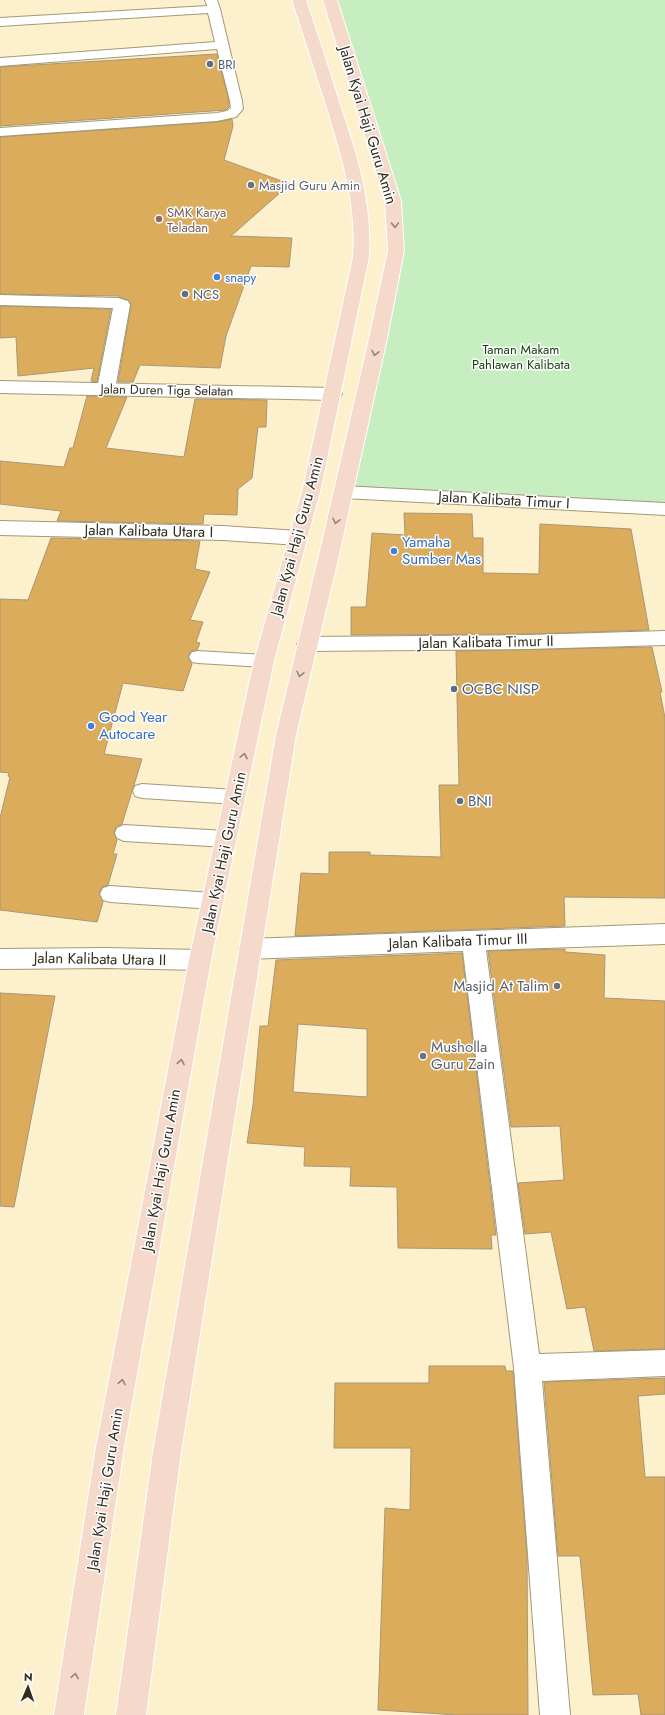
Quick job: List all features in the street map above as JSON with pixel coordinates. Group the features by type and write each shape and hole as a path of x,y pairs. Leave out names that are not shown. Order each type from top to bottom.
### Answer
{"main road":[{"name":"Jalan Kyai Haji Guru Amin","path":"69,1715 110,1447 200,960 226,839 227,796 255,661 333,394 358,275 363,240 359,195 353,166 300,0"},
{"name":"Jalan Kyai Haji Guru Amin","path":"132,1715 167,1452 286,735 343,492 396,251 393,201 330,0"}],"street":[{"path":"0,300 122,304 106,389"},
{"name":"Jalan Duren Tiga Selatan","path":"0,387 251,391 333,394"},
{"name":"Jalan Kalibata Timur I","path":"343,492 665,509"},
{"name":"Jalan Kalibata Utara I","path":"0,528 223,533 292,538"},
{"name":"Jalan Kalibata Timur II","path":"307,644 665,638"},
{"name":"Jalan Kalibata Timur III","path":"250,949 665,934"},
{"path":"473,940 527,1368 555,1715"},
{"name":"Jalan Kalibata Utara II","path":"0,959 106,958 200,960"},
{"path":"527,1368 665,1363"}],"lane":[{"path":"0,22 212,4 237,109 231,114 217,116 0,132"},
{"path":"0,62 222,45"},
{"path":"202,658 255,661"},
{"path":"149,791 227,796"},
{"path":"132,833 226,839"},
{"path":"118,894 213,901"}],"green space":[{"name":"Taman Makam Pahlawan Kalibata","path":"330,0 665,0 665,509 343,492 395,257 393,201"}],"building":[{"path":"217,54 229,101 229,107 226,110 0,126 0,67"},
{"path":"232,119 233,126 224,160 290,184 231,236 292,238 289,267 251,266 226,336 220,368 140,365 133,382 118,382 131,305 128,300 118,296 0,294 0,137 217,122"},
{"path":"0,306 111,309 97,382 91,381 94,368 18,376 16,337 0,338"},
{"path":"87,396 127,397 106,448 184,457 195,399 267,400 266,427 258,427 252,478 238,489 237,515 204,514 203,524 57,521 61,511 0,504 0,461 64,467 70,448 73,448"},
{"path":"404,513 472,514 473,538 483,538 483,573 539,574 540,524 631,529 649,630 528,634 351,635 351,607 366,607 372,533 405,535"},
{"path":"51,538 200,541 195,569 210,572 190,620 203,622 196,642 200,643 197,650 191,651 188,656 192,664 183,691 123,683 104,754 142,759 122,824 116,827 114,832 117,840 113,854 117,854 108,885 102,887 99,893 103,902 97,922 0,910 0,818 10,777 8,776 9,773 0,772 0,599 28,600"},
{"path":"652,647 662,692 660,692 665,718 665,898 564,897 565,926 295,936 301,873 329,874 329,852 370,852 370,855 441,857 439,785 459,785 456,651"},
{"path":"565,949 565,952 605,955 604,998 665,1001 665,1349 594,1351 585,1307 567,1309 551,1232 525,1234 518,1183 564,1180 560,1126 511,1127 488,951"},
{"path":"462,953 496,1235 491,1235 492,1249 398,1248 397,1187 350,1186 351,1167 304,1166 305,1147 247,1143 253,1105 260,1026 268,1026 276,960","holes":["298,1024 367,1029 367,1097 293,1092"]},
{"path":"0,993 55,996 14,1207 0,1206"},
{"path":"429,1366 505,1366 506,1371 513,1371 527,1557 528,1715 458,1715 378,1710 385,1508 410,1510 411,1448 334,1448 335,1383 429,1383"},
{"path":"665,1378 665,1394 638,1396 645,1477 665,1477 665,1715 641,1715 638,1694 593,1695 580,1556 558,1556 544,1382"}],"place":[{"name":"BRI","path":"210,64"},
{"name":"Masjid Guru Amin","path":"251,185"},
{"name":"SMK Karya Teladan","path":"159,219"},
{"name":"snapy","path":"217,277"},
{"name":"NCS","path":"185,294"},
{"name":"Yamaha Sumber Mas","path":"394,551"},
{"name":"OCBC NISP","path":"454,689"},
{"name":"Good Year Autocare","path":"91,726"},
{"name":"BNI","path":"460,801"},
{"name":"Masjid At Talim","path":"557,986"},
{"name":"Musholla Guru Zain","path":"423,1056"}]}
